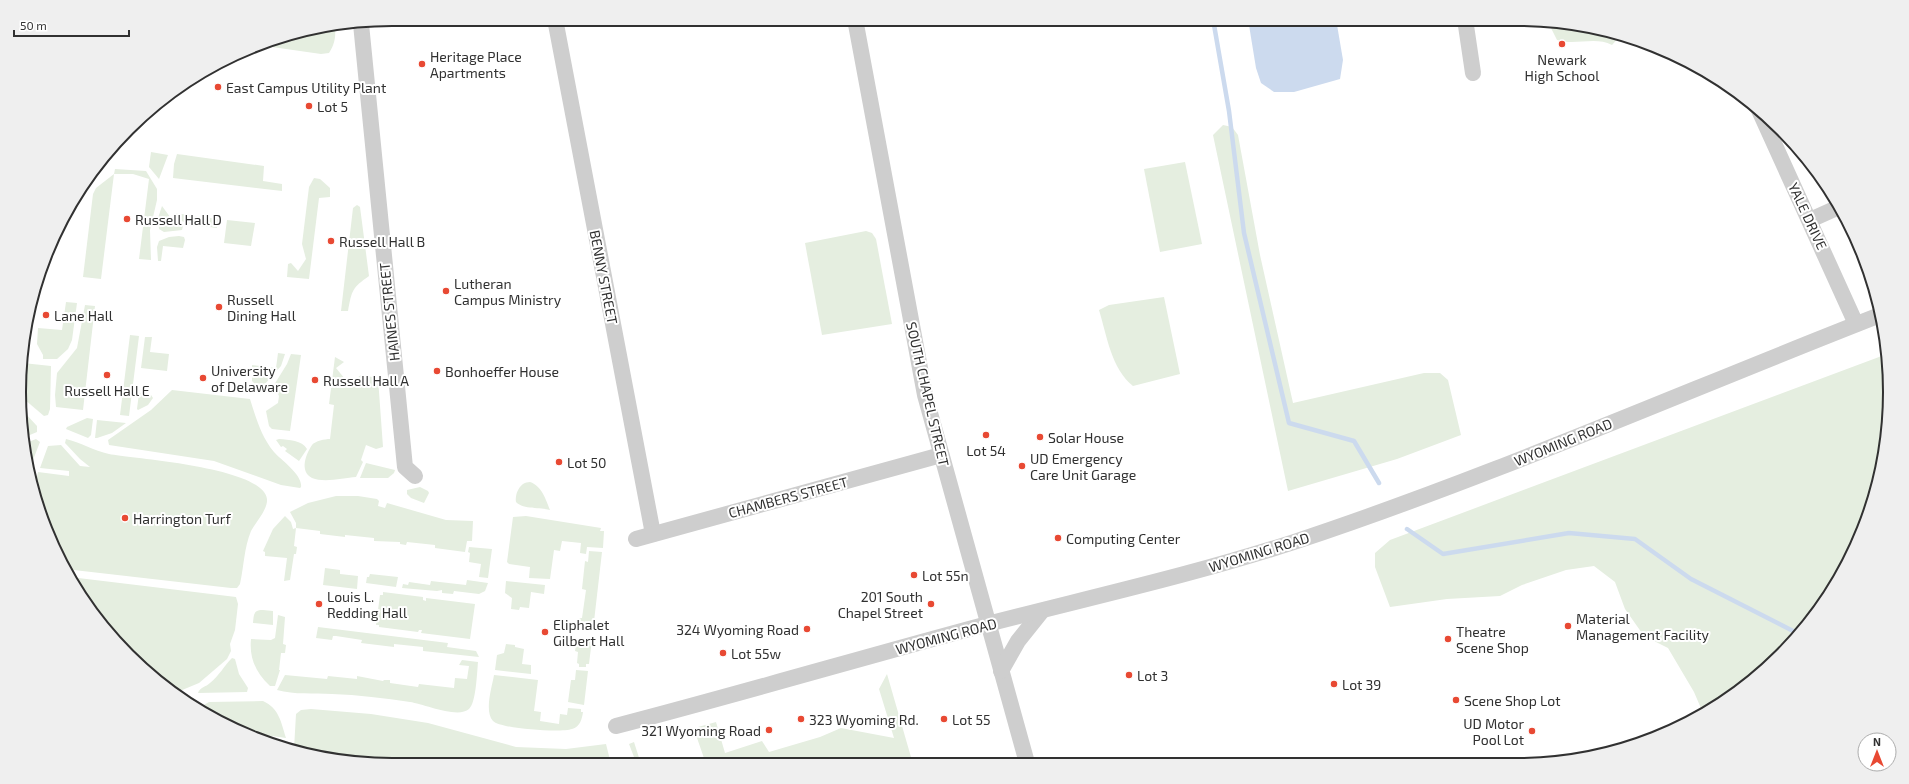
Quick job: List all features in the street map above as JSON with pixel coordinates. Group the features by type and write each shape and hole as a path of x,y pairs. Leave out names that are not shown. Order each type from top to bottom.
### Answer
{"street":[{"name":"BENNY STREET","path":"556,26 653,534"},
{"name":"SOUTH CHAPEL STREET","path":"856,26 920,368 941,455 1026,758"},
{"path":"1466,26 1473,73"},
{"name":"HAINES STREET","path":"360,28 405,467 415,476"},
{"name":"YALE DRIVE","path":"1765,123 1856,324"},
{"path":"1810,220 1834,209"},
{"name":"WYOMING ROAD","path":"616,726 988,624 1166,580 1247,557 1392,508 1509,464 1875,317"},
{"name":"CHAMBERS STREET","path":"636,539 941,455"},
{"path":"1001,670 1018,641 1042,611"}],"shaded area":[{"path":"1551,28 1588,33 1617,39 1612,45 1599,41 1564,42 1557,40"},
{"path":"335,31 334,41 329,53 321,54 272,47 274,45 297,38"},
{"path":"1223,125 1232,127 1238,135 1260,255 1293,403 1424,373 1440,373 1448,380 1461,435 1397,459 1288,491 1213,135"},
{"path":"151,152 168,155 159,179 149,167"},
{"path":"177,154 264,166 263,181 282,184 282,191 173,178 174,164"},
{"path":"1185,162 1202,244 1160,252 1144,169"},
{"path":"115,169 146,171 157,189 157,200 150,230 151,260 139,259 149,179 133,174 114,174"},
{"path":"114,174 101,279 83,277 93,194 96,188"},
{"path":"314,178 320,179 330,188 330,197 319,198 309,279 287,277 288,264 291,263 298,271 306,259 302,244 309,187"},
{"path":"357,205 360,207 369,276 354,290 348,311 341,311 353,208"},
{"path":"162,206 176,225 183,226 182,230 164,232 159,229 158,218"},
{"path":"174,213 218,219 217,228 187,223 177,218"},
{"path":"227,220 255,223 251,246 224,243"},
{"path":"866,231 872,233 876,239 892,324 822,335 805,243"},
{"path":"169,237 184,237 185,240 183,248 163,246 161,261 158,261 157,247 159,241"},
{"path":"1164,297 1180,374 1133,386 1126,379 1115,361 1107,341 1099,310 1109,305"},
{"path":"66,302 77,303 72,340 68,349 57,359 43,359 43,355 37,344 38,328 62,330"},
{"path":"85,305 95,306 83,410 56,407 55,395 57,373 77,348"},
{"path":"130,335 139,336 129,416 120,415"},
{"path":"145,337 152,337 150,352 169,354 167,371 141,368"},
{"path":"278,353 285,354 281,366 264,385 256,385 252,381 252,365 276,368"},
{"path":"291,354 301,355 290,431 272,429 269,426 266,411 278,403 279,396 274,385 287,364"},
{"path":"1881,356 1883,392 1882,416 1876,463 1864,510 1845,554 1834,575 1807,615 1776,651 1740,682 1701,708 1694,692 1668,648 1644,636 1625,609 1615,582 1594,566 1566,570 1522,585 1500,596 1447,599 1390,607 1375,567 1375,553 1390,540"},
{"path":"335,357 344,362 336,368 349,384 361,375 378,378 383,447 376,449 366,445 361,460 363,462 356,477 322,480 312,478 308,475 305,462 312,445 315,442 330,439 334,405 329,404"},
{"path":"27,363 51,366 50,409 48,415 44,416 26,401"},
{"path":"172,390 250,399 259,427 269,446 299,478 301,487 281,485 214,461 109,445 108,440 151,410"},
{"path":"139,393 151,395 153,398 148,405 138,410 137,409"},
{"path":"27,415 37,426 37,432 29,435"},
{"path":"87,418 93,419 91,435 88,438 66,429 67,427"},
{"path":"97,420 126,423 112,433 95,438"},
{"path":"36,439 40,442 33,461 29,442"},
{"path":"66,439 109,454 197,466 244,479 260,488 267,499 267,503 264,511 251,531 245,550 240,584 237,588 72,570 45,510 36,479 38,472 69,476 69,471 40,468 48,446 61,445 80,466 90,467 65,443"},
{"path":"276,440 295,441 305,446 307,449 299,461 285,451 287,449 283,446 281,447"},
{"path":"366,463 395,470 394,473 388,478 360,478"},
{"path":"526,482 530,482 541,490 550,510 523,506 516,502 516,495 521,486"},
{"path":"420,487 429,493 424,503 411,498 407,494 407,490"},
{"path":"336,496 358,496 377,499 379,501 378,506 385,508 387,503 446,520 473,521 472,541 467,541 465,552 435,548 435,545 407,542 406,545 400,544 400,542 374,541 374,538 320,534 320,531 296,528 296,523 290,512 308,503"},
{"path":"285,516 291,522 293,529 296,528 294,546 297,547 296,554 294,554 290,580 284,581 287,558 265,556 265,552 263,551 273,529"},
{"path":"526,516 601,528 600,531 604,531 603,548 587,547 586,554 580,553 581,543 562,541 560,551 554,550 550,579 529,578 530,567 509,564 507,562 513,517"},
{"path":"469,547 492,549 488,578 479,577 481,564 469,562"},
{"path":"589,551 602,552 593,630 584,629 585,625 578,625 579,618 582,618 586,590 582,589 585,561 588,562"},
{"path":"325,568 340,570 340,574 358,576 357,589 323,585"},
{"path":"370,574 398,577 396,587 366,583 367,577 369,577"},
{"path":"77,578 236,597 238,604 235,630 230,644 231,651 227,659 199,683 181,690 151,667 133,651 102,615"},
{"path":"467,580 488,583 485,591 479,594 454,591 453,594 442,593 442,590 437,591 402,588 403,584 408,585 409,582 430,585 431,581 466,585"},
{"path":"506,581 545,585 544,594 531,592 529,608 520,607 519,610 511,609 512,598 505,593"},
{"path":"383,592 423,597 423,600 426,601 426,598 475,604 470,639 421,633 422,630 419,630 418,632 379,627 379,625 376,625 380,595 383,595"},
{"path":"263,610 273,611 273,625 253,623 256,612"},
{"path":"278,615 285,617 283,644 286,645 285,653 281,653 280,670 275,686 270,686 254,665 251,653 251,639 271,640 275,638"},
{"path":"318,627 448,643 447,647 476,651 479,657 423,651 423,647 394,644 394,647 361,643 362,640 336,636 333,636 332,640 316,638"},
{"path":"583,639 592,639 589,664 586,664 586,667 579,667 579,664 577,663 578,652 575,651 576,645 582,645"},
{"path":"506,644 515,645 515,647 524,649 522,664 531,665 531,674 495,670 497,655 504,653"},
{"path":"232,658 235,659 239,674 248,688 247,692 198,693 200,689 216,677"},
{"path":"462,660 478,662 473,701 469,709 464,712 449,712 410,702 381,698 342,694 284,692 277,690 285,675 327,679 328,676 357,679 357,676 383,681 390,680 390,683 418,687 419,684 454,688 455,678 467,679 469,666 459,665"},
{"path":"576,670 588,671 584,705 568,702 571,680 575,680"},
{"path":"887,674 911,758 704,758 696,735 698,727 716,722 725,753 762,741 769,752 820,737 841,728 894,738 879,689"},
{"path":"494,675 538,680 534,711 541,712 540,721 559,724 560,714 567,715 568,708 581,709 581,712 583,712 580,722 575,728 556,731 531,730 498,724 490,717 489,711 490,692"},
{"path":"263,701 273,707 279,716 286,738 264,735 230,720 203,705 209,702"},
{"path":"311,709 371,714 428,723 516,747 566,749 606,744 610,758 392,758 344,755 294,745 296,714 301,710"},
{"path":"634,742 639,758 632,758 634,757 629,744"}],"water":[{"path":"1249,26 1337,26 1343,60 1340,79 1294,92 1274,92 1261,83 1256,68"}],"waterway":[{"path":"1214,26 1229,111 1244,233 1289,423 1354,441 1379,483"},
{"path":"1407,529 1443,554 1569,533 1635,539 1691,579 1793,631"}],"place":[{"name":"Newark High School","path":"1562,44"},
{"name":"Heritage Place Apartments","path":"422,64"},
{"name":"East Campus Utility Plant","path":"218,87"},
{"name":"Lot 5","path":"309,106"},
{"name":"Russell Hall D","path":"127,219"},
{"name":"Russell Hall B","path":"331,241"},
{"name":"Lutheran Campus Ministry","path":"446,291"},
{"name":"Russell Dining Hall","path":"219,307"},
{"name":"Lane Hall","path":"46,315"},
{"name":"Bonhoeffer House","path":"437,371"},
{"name":"Russell Hall E","path":"107,375"},
{"name":"University of Delaware","path":"203,378"},
{"name":"Russell Hall A","path":"315,380"},
{"name":"Lot 54","path":"986,435"},
{"name":"Solar House","path":"1040,437"},
{"name":"Lot 50","path":"559,462"},
{"name":"UD Emergency Care Unit Garage","path":"1022,466"},
{"name":"Harrington Turf","path":"125,518"},
{"name":"Computing Center","path":"1058,538"},
{"name":"Lot 55n","path":"914,575"},
{"name":"Louis L. Redding Hall","path":"319,604"},
{"name":"201 South Chapel Street","path":"931,604"},
{"name":"Material Management Facility","path":"1568,626"},
{"name":"324 Wyoming Road","path":"807,629"},
{"name":"Eliphalet Gilbert Hall","path":"545,632"},
{"name":"Theatre Scene Shop","path":"1448,639"},
{"name":"Lot 55w","path":"723,653"},
{"name":"Lot 3","path":"1129,675"},
{"name":"Lot 39","path":"1334,684"},
{"name":"Scene Shop Lot","path":"1456,700"},
{"name":"323 Wyoming Rd.","path":"801,719"},
{"name":"Lot 55","path":"944,719"},
{"name":"321 Wyoming Road","path":"769,730"},
{"name":"UD Motor Pool Lot","path":"1532,731"}]}
